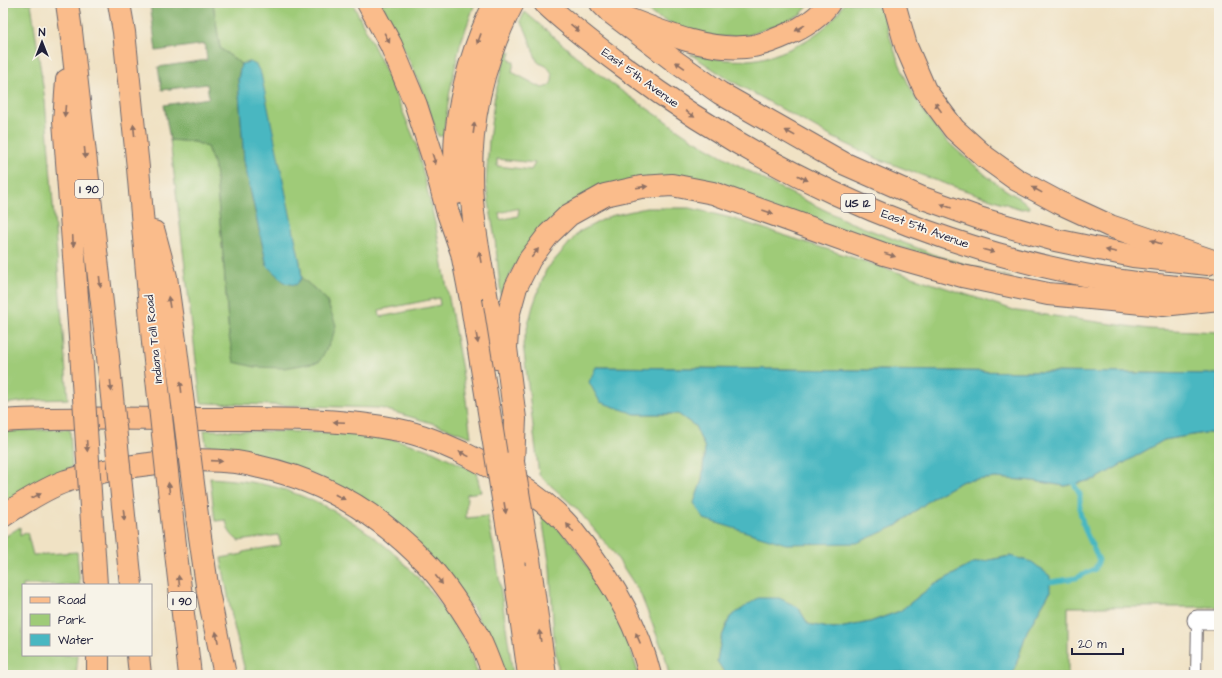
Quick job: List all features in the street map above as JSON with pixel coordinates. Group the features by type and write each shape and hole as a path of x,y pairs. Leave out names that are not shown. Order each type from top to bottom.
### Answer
{"main road":[{"name":"I 90","path":"67,3 72,31 107,347 131,584"},
{"name":"Indiana Toll Road","path":"119,3 124,32 138,168 153,342 190,675"},
{"path":"368,3 391,46 416,105 435,164 447,210 479,298 513,462 529,675"},
{"name":"East 5th Avenue","path":"545,3 595,45 703,123 762,157 830,192 912,226 984,250 1070,272 1140,284 1219,291"},
{"path":"606,8 675,36 713,46 745,47 775,40 801,29 826,8 829,3"},
{"path":"894,3 906,46 925,90 954,129 985,157 1024,184 1058,202 1110,226 1219,264"},
{"path":"462,253 456,193 456,136 463,96 473,56 487,18 506,5"},
{"path":"506,5 484,73 479,94 473,136 471,176 479,298 521,560 545,675"},
{"name":"US 12","path":"606,8 673,60 720,93 843,162 920,197 982,219 1055,240 1133,256 1219,264"},
{"path":"72,31 64,121 96,584"},
{"path":"138,168 166,277 208,592 225,675"},
{"path":"513,462 515,419 506,348 508,316 516,287 530,259 549,234 569,215 605,195 642,186 672,185 713,193 884,254 962,276 1048,294 1163,305 1219,299"},
{"path":"3,421 42,418 257,419 345,422 400,430 440,442 482,462 534,495 564,521 601,567 626,609 645,655 650,675"},
{"path":"3,516 25,501 65,482 123,467 201,460 238,462 277,471 318,485 357,506 393,532 426,563 455,600 476,632 494,675"},
{"path":"98,656 98,675"},
{"path":"138,656 140,675"}],"street":[{"path":"1197,620 1219,620"}],"lane":[{"path":"1196,675 1197,620"}],"green space":[{"path":"3,3 31,3 45,100 68,399 35,400 3,404"},
{"path":"150,3 213,3 220,48 241,64 238,79 244,161 267,266 296,285 302,278 326,299 336,325 332,339 319,362 284,368 255,367 234,362 229,336 215,167 207,147 195,142 170,140 164,105 209,98 207,84 162,90 158,67 207,60 205,44 156,51"},
{"path":"213,3 351,3 354,6 384,67 416,143 436,227 462,370 471,437 435,424 380,408 201,403 170,140 195,142 207,147 215,167 229,336 326,299 302,278 300,262 250,62 241,64 220,48","holes":["439,298 440,305 380,317 379,310"]},
{"path":"381,3 475,3 460,45 450,91 443,136 438,136 411,64"},
{"path":"638,3 811,3 801,14 777,25 746,36 715,37 683,29 655,16"},
{"path":"845,3 862,3 881,8 902,70 916,99 935,127 950,144 985,175 1022,200 1030,208 1021,209 943,183 878,159 832,137 728,79 690,54 719,59 741,60 758,59 781,53 803,42 822,29 832,20"},
{"path":"525,12 576,56 623,92 689,137 768,182 849,222 941,257 1012,278 646,178 540,231 513,269 501,296 495,239 486,184 489,140 495,94 507,51 511,52 509,59 514,62 512,72 542,88 549,85 552,79 549,69 537,61 526,32 520,21","holes":["497,159 535,163 531,170 497,166","519,208 518,216 500,220 499,213"]},
{"path":"646,208 690,208 731,218 1017,311 1149,329 1219,332 1219,374 596,367 635,414 678,414 695,426 705,448 702,480 694,503 896,526 935,496 963,481 996,478 1034,481 1065,486 1096,479 1164,440 1204,433 1219,433 1219,607 1068,607 1068,674 1013,674 1027,631 1050,592 1010,556 974,563 932,586 900,611 870,622 834,629 808,624 798,607 730,617 721,639 717,661 726,675 669,675 665,656 640,593 614,553 577,509 539,475 523,344 533,306 546,270 579,232 610,216"},
{"path":"70,429 72,467 49,478 3,505 3,431"},
{"path":"204,430 355,433 397,440 433,451 476,472 481,492 467,494 466,518 487,516 496,557 513,675 504,675 473,608 325,480 279,460 238,449 206,445"},
{"path":"210,478 257,483 276,487 311,500 358,525 400,559 436,599 468,645 478,675 246,675 233,622 221,558 243,554 243,552 281,545 278,535 239,541 233,537 226,520 215,521"},
{"path":"541,511 573,544 620,617 639,675 559,675 554,639 550,568"},
{"path":"20,527 20,536 27,532 33,555 77,552 80,584 22,584 22,656 78,656 76,675 3,675 3,538"},
{"path":"881,672 881,675 792,675 814,673"}],"water":[{"path":"250,62 256,65 261,74 300,262 302,278 296,285 285,283 267,266 244,161 238,79 241,64"},
{"path":"596,367 1219,374 1219,433 1204,433 1164,440 1096,479 1065,486 1034,481 996,478 963,481 935,496 896,526 857,543 786,544 704,519 694,503 702,480 705,448 695,426 678,414 635,414 600,402 589,382"},
{"path":"1010,556 1032,562 1050,576 1050,592 1027,631 1013,674 881,672 814,673 792,675 726,675 717,661 721,639 730,617 758,598 779,598 798,607 808,624 834,629 870,622 900,611 932,586 974,563"}],"waterway":[{"path":"1050,582 1076,578 1095,569 1099,560 1085,530 1080,512 1080,494 1074,484"}]}
